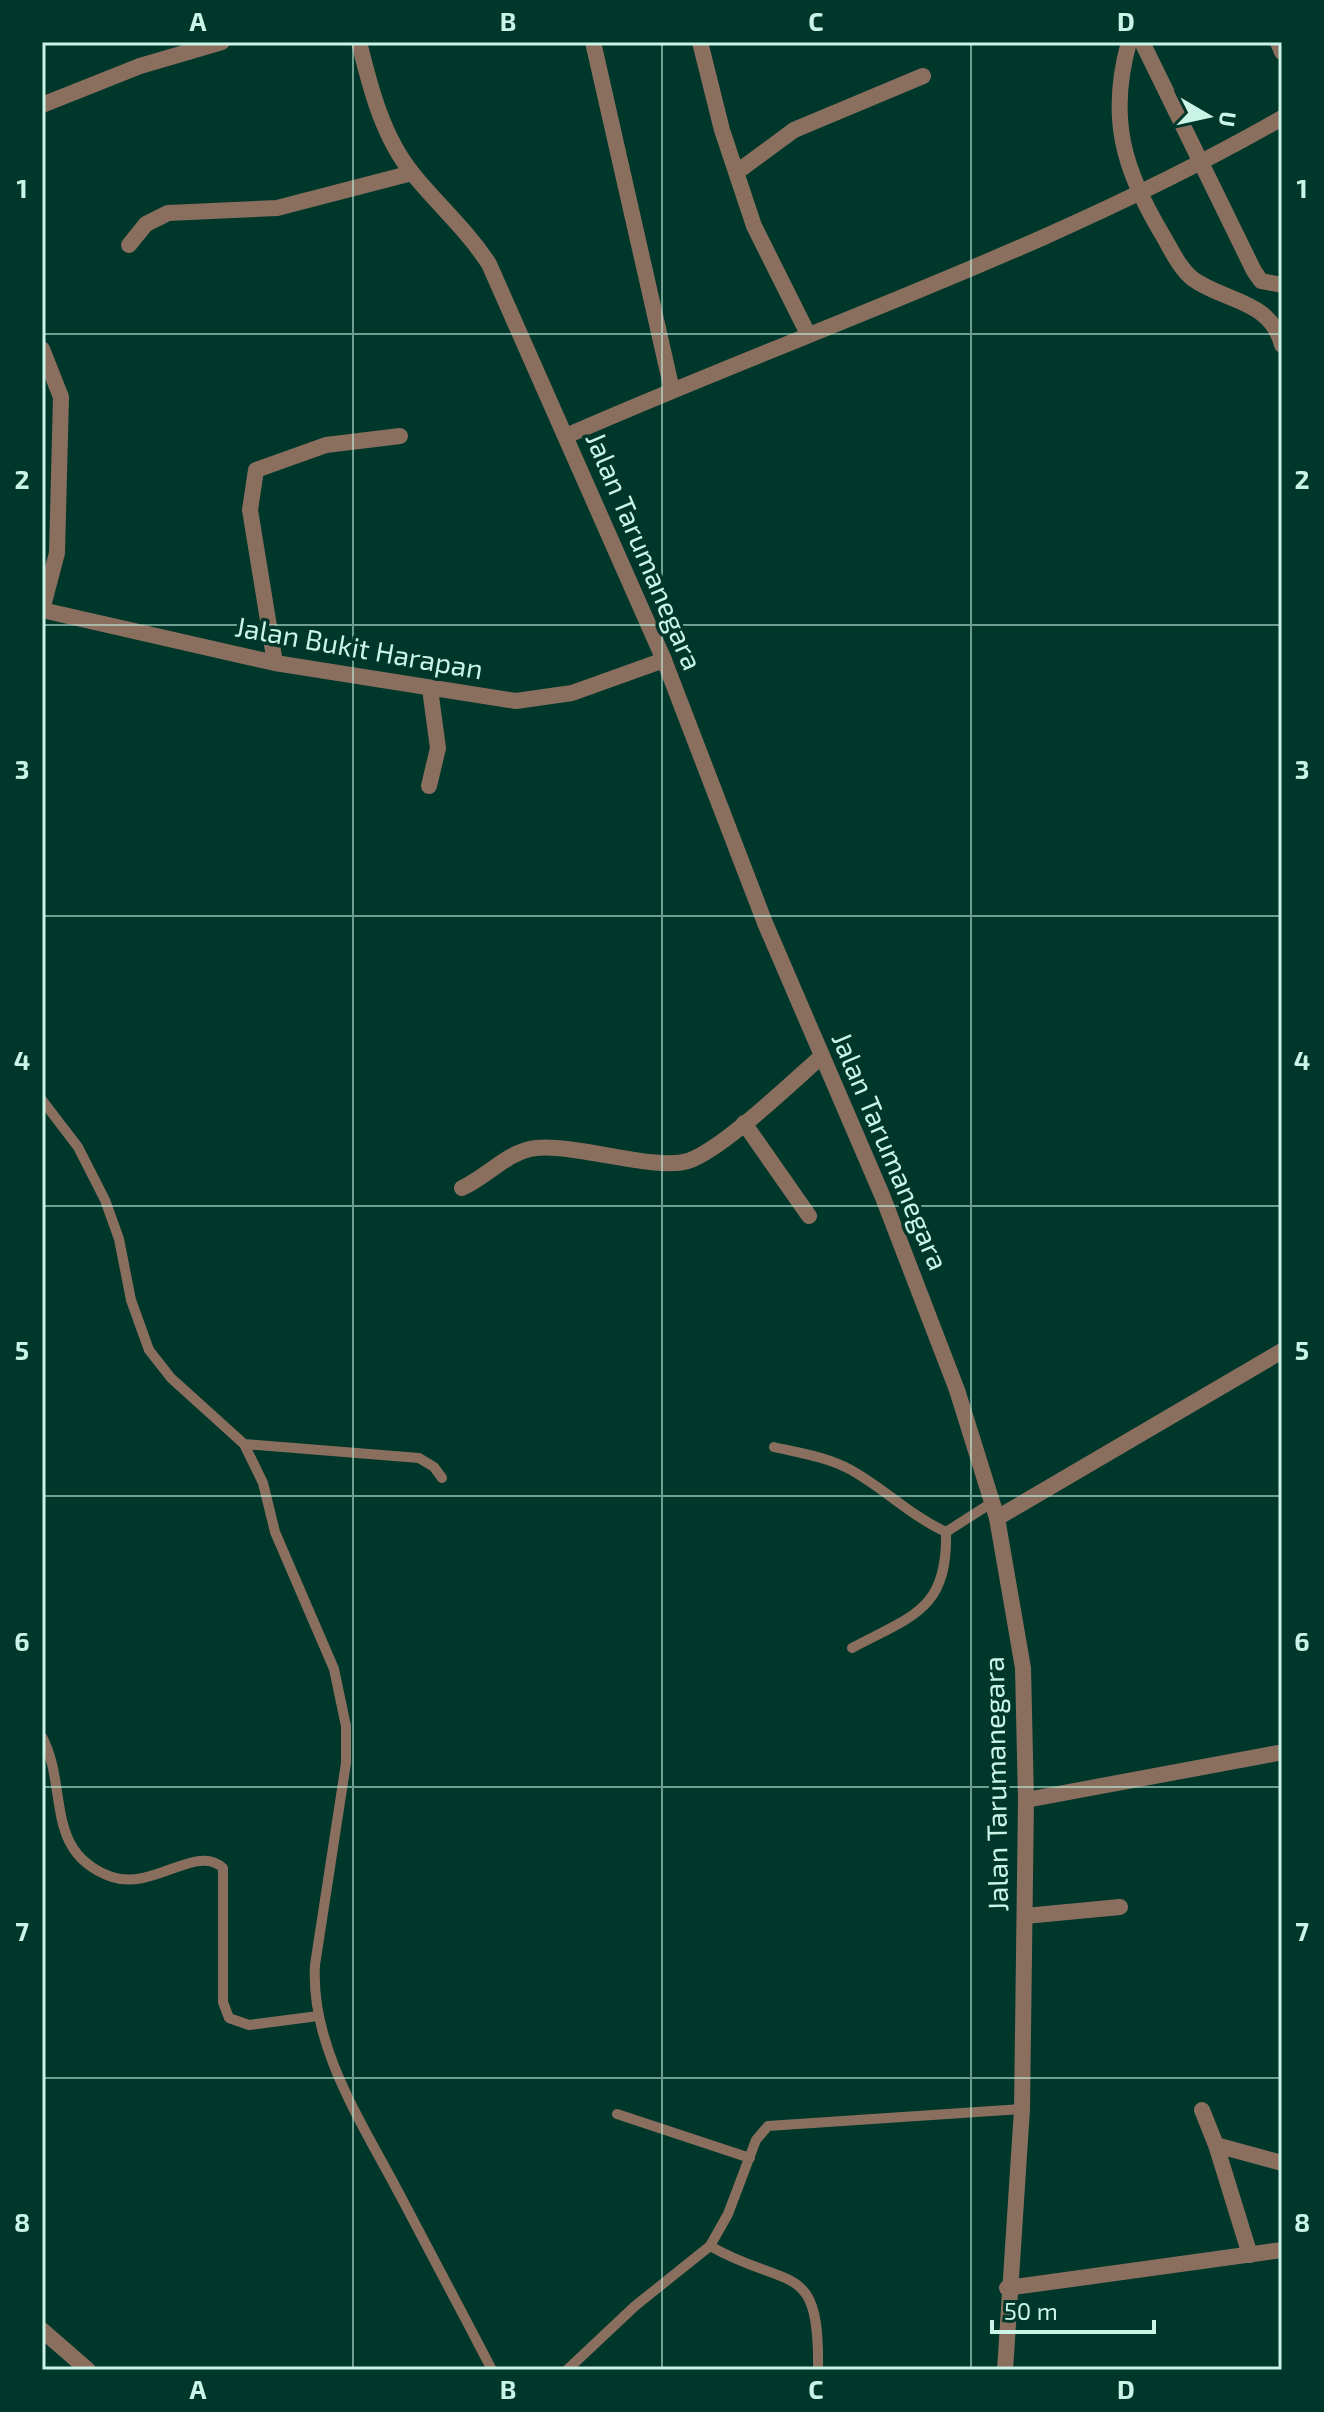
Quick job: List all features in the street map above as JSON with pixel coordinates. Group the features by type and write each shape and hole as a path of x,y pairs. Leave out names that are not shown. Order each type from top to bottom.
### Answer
{"street":[{"path":"42,105 140,66 222,42"},
{"name":"Jalan Tarumanegara","path":"359,42 392,141 412,173 445,206 489,264 664,660 765,923 914,1275 957,1390 995,1510 1023,1668 1026,1800 1022,2109 1007,2288 1005,2370"},
{"path":"593,42 672,390"},
{"path":"700,42 722,130 754,226 808,334"},
{"path":"1129,42 1117,96 1118,114 1138,194 1189,276 1252,306 1272,321 1282,345"},
{"path":"1142,42 1261,281 1272,286 1282,285"},
{"path":"1278,42 1282,52"},
{"path":"737,172 794,130 923,76"},
{"path":"566,436 1016,250 1201,165 1282,118"},
{"path":"129,245 146,224 168,213 277,208 412,173"},
{"path":"42,349 61,397 57,553 42,610"},
{"path":"275,663 250,510 254,473 259,467 300,452 400,436"},
{"name":"Jalan Bukit Harapan","path":"42,610 275,663 516,701 547,700 664,660"},
{"path":"429,786 438,748 430,689"},
{"path":"462,1188 480,1180 515,1155 537,1148 683,1162 695,1158 744,1123 822,1056"},
{"path":"744,1123 809,1216"},
{"path":"995,1510 1282,1351"},
{"path":"1026,1800 1278,1753"},
{"path":"1025,1916 1120,1907"},
{"path":"1202,2110 1250,2255"},
{"path":"1216,2145 1282,2163"},
{"path":"1007,2288 1282,2250"},
{"path":"42,2330 88,2370"}],"lane":[{"path":"42,1100 78,1147 105,1200 119,1239 131,1300 149,1350 171,1378 244,1444 263,1483 275,1532 334,1669 346,1726 346,1763 315,1965 314,1991 318,2016 356,2112 492,2370"},
{"path":"244,1444 419,1458 434,1467 442,1478"},
{"path":"774,1447 827,1459 849,1469 914,1515 946,1532"},
{"path":"946,1532 995,1510"},
{"path":"852,1648 917,1615 933,1599 945,1566 946,1532"},
{"path":"42,1737 53,1759 63,1833 93,1868 135,1882 196,1860 213,1861 223,1868 223,2002 229,2018 249,2025 318,2016"},
{"path":"567,2370 635,2306 710,2246 728,2214 761,2131 776,2123 1022,2109"},
{"path":"617,2114 750,2158"},
{"path":"710,2246 732,2259 781,2276 806,2291 817,2319 818,2370"}]}
